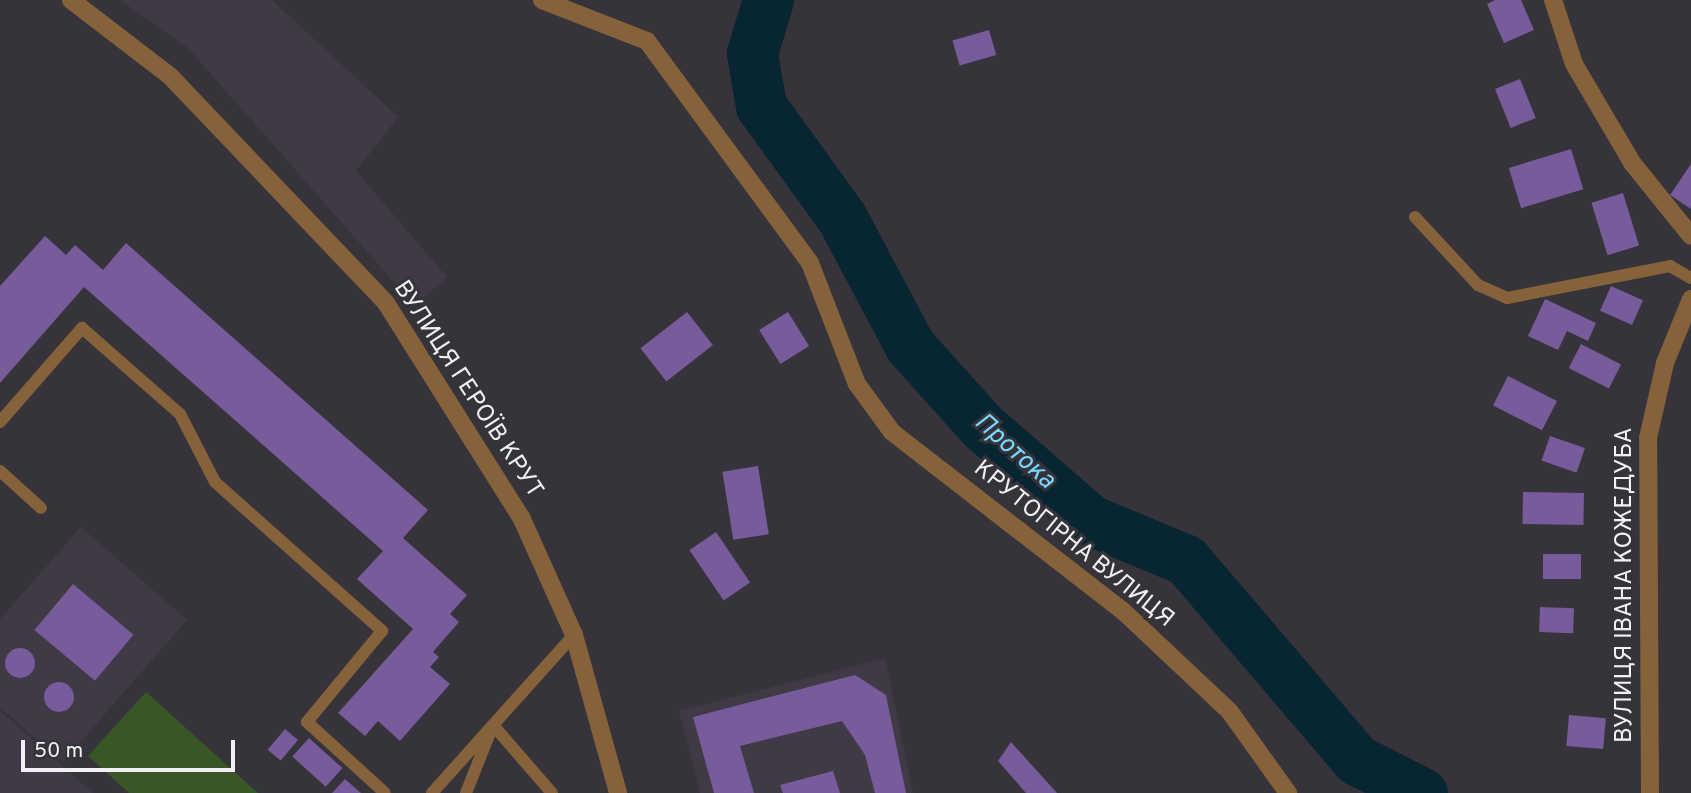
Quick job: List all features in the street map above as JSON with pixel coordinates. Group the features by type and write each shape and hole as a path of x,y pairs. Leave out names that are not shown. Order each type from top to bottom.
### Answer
{"street":[{"name":"ВУЛИЦЯ ГЕРОЇВ КРУТ","path":"71,0 170,76 386,303 521,517 574,635 618,793"},
{"name":"КРУТОГІРНА ВУЛИЦЯ","path":"542,0 647,40 810,263 857,384 892,432 1123,611 1230,712 1289,793"},
{"path":"1553,0 1574,64 1633,164 1691,236"},
{"name":"ВУЛИЦЯ ІВАНА КОЖЕДУБА","path":"1650,793 1648,438 1665,363 1691,299"}],"lane":[{"path":"1415,217 1478,285 1507,298 1671,266 1691,278"},
{"path":"0,422 82,328 180,414 215,482 382,631 307,722 385,793"},
{"path":"0,471 41,508"},
{"path":"432,793 574,635"},
{"path":"466,793 493,725"},
{"path":"493,725 552,793"}],"shaded area":[{"path":"120,0 272,0 398,117 356,171 447,277 415,306 189,49"},
{"path":"81,527 187,620 63,762 0,707 0,619"},
{"path":"885,658 913,793 700,793 679,711"},
{"path":"0,711 93,793 0,793"}],"green space":[{"path":"146,692 258,793 129,793 88,756"}],"building":[{"path":"1495,0 1521,0 1534,30 1504,43 1487,4"},
{"path":"989,30 996,55 960,65 952,40"},
{"path":"1520,79 1536,118 1511,128 1495,89"},
{"path":"1571,149 1583,189 1521,208 1509,168"},
{"path":"1691,164 1691,209 1670,195"},
{"path":"1623,193 1639,246 1608,255 1591,203"},
{"path":"45,236 66,255 75,245 103,270 126,243 428,510 403,538 467,595 450,614 459,622 433,652 439,657 430,667 450,684 400,741 378,721 365,736 338,713 413,629 357,579 383,551 84,287 0,383 0,286"},
{"path":"1611,286 1643,300 1632,325 1600,311"},
{"path":"1545,299 1596,323 1588,341 1567,331 1558,350 1528,336"},
{"path":"687,312 713,345 666,381 641,348"},
{"path":"788,312 809,346 780,364 759,330"},
{"path":"1581,344 1621,364 1609,388 1569,368"},
{"path":"1508,376 1557,401 1542,430 1493,405"},
{"path":"1550,436 1585,448 1577,473 1542,461"},
{"path":"758,466 769,534 733,540 722,472"},
{"path":"1523,492 1584,493 1583,525 1522,524"},
{"path":"716,532 750,583 724,600 689,550"},
{"path":"1543,554 1581,554 1581,579 1543,579"},
{"path":"73,584 134,635 95,681 34,630"},
{"path":"1540,607 1574,608 1573,633 1539,632"},
{"path":"20,648 30,653 35,663 30,673 20,678 10,673 5,663 10,653"},
{"path":"855,675 886,695 906,793 875,793 865,755 842,721 740,746 754,793 714,793 693,717"},
{"path":"59,682 69,687 74,697 69,707 59,712 49,707 44,697 49,687"},
{"path":"1569,715 1606,718 1603,749 1566,746"},
{"path":"285,729 298,740 281,761 268,750"},
{"path":"309,738 342,768 326,787 292,757"},
{"path":"1011,742 1057,793 1026,793 998,761"},
{"path":"833,771 840,793 783,793 780,785"},
{"path":"345,779 361,793 332,793"}],"waterway":[{"name":"Протока","path":"768,0 752,53 761,106 842,218 910,346 982,426 1090,520 1186,560 1357,760 1422,793"}]}
